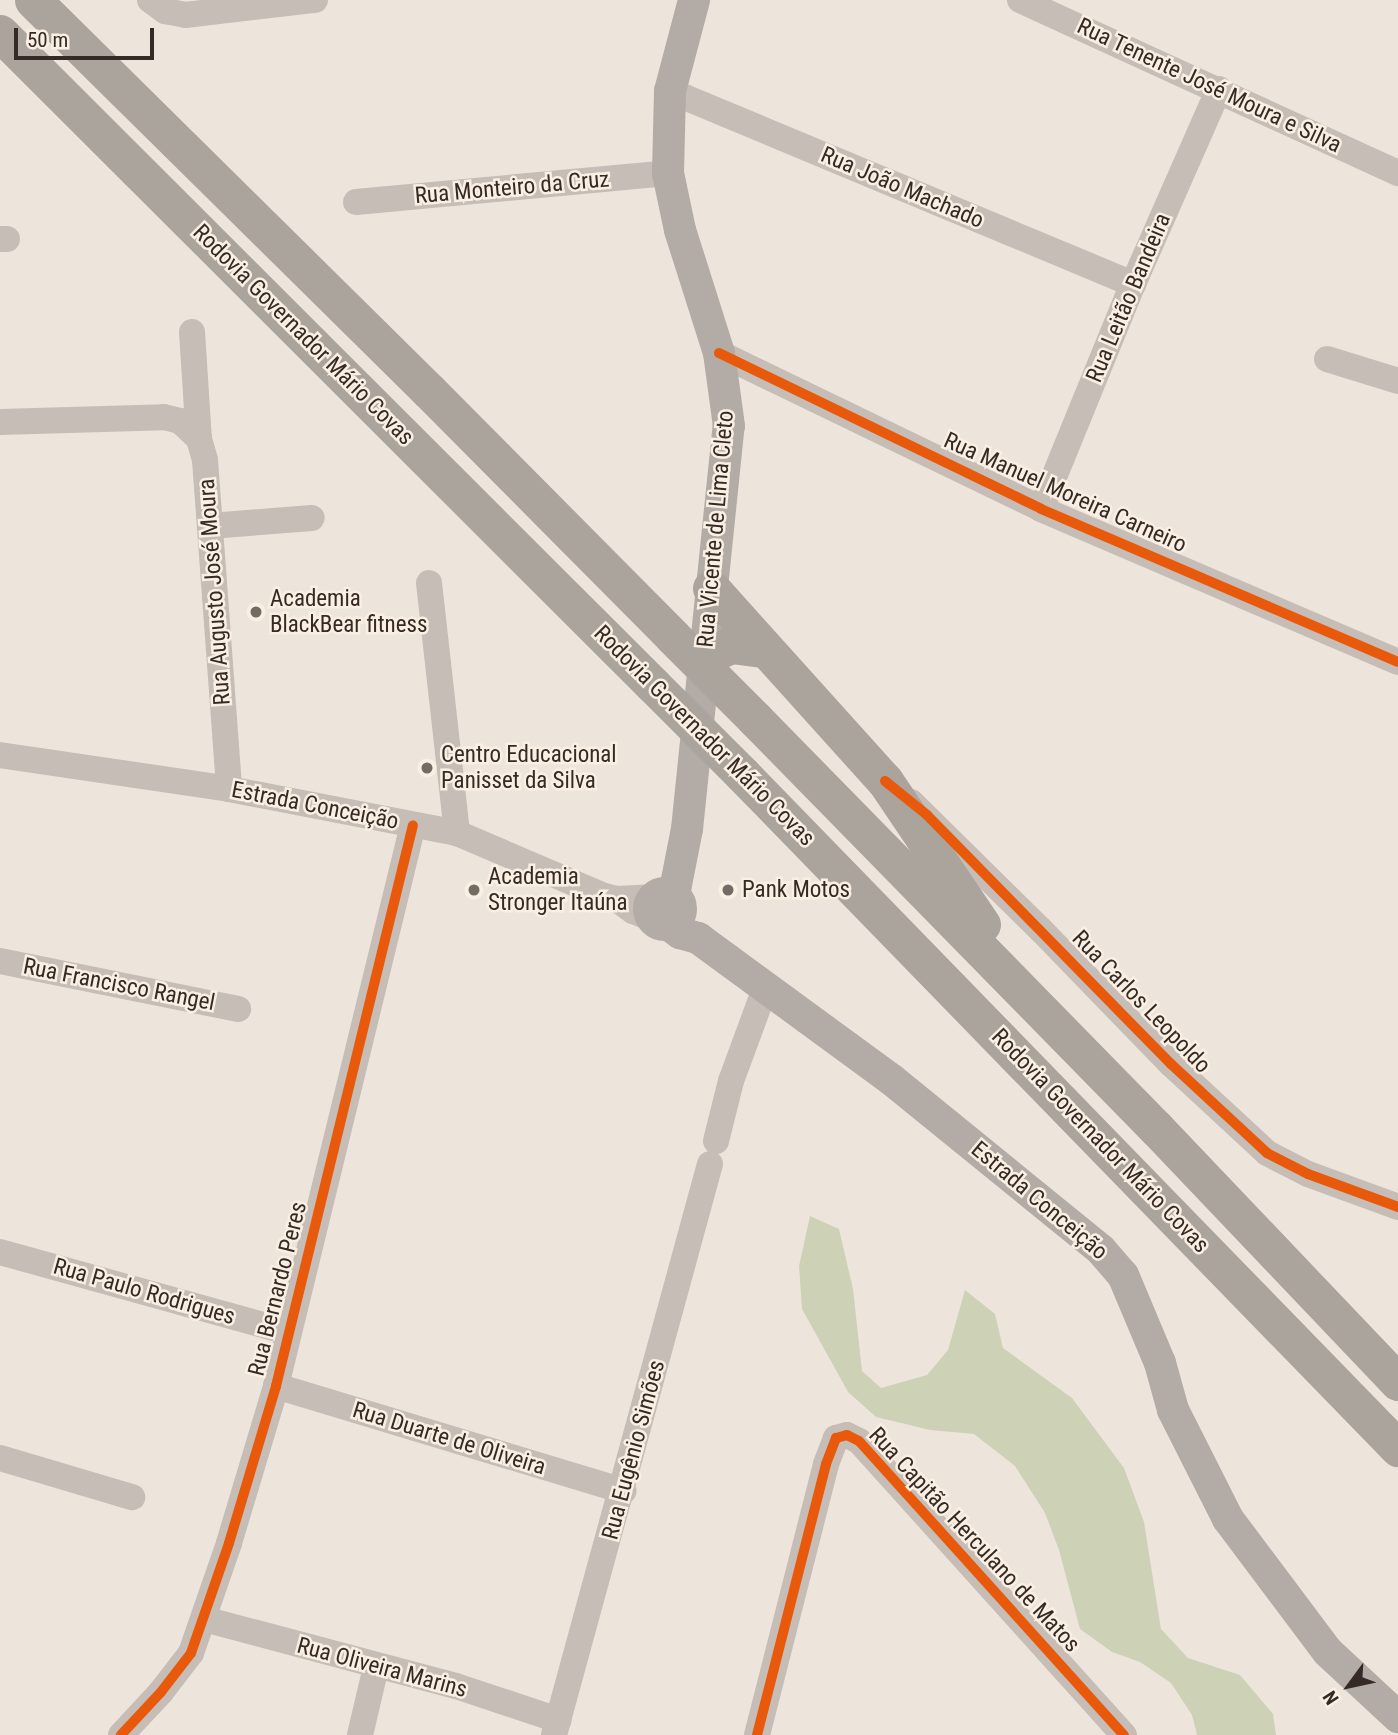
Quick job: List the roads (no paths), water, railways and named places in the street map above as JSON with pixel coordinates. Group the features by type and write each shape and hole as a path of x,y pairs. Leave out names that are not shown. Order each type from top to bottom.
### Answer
{"highway":[{"name":"Rodovia Governador Mário Covas","path":"33,0 429,391 755,719 1092,1062 1398,1382"},
{"name":"Rodovia Governador Mário Covas","path":"0,33 742,774 1398,1448"},
{"path":"711,588 885,781 983,926 1092,1062"},
{"path":"705,657 731,645 764,649"},
{"path":"1333,1382 1398,1465"}],"main road":[{"name":"Rua Vicente de Lima Cleto","path":"670,912 687,829 729,426 719,353 680,230 668,173 670,91 694,0"},
{"name":"Estrada Conceição","path":"670,912 892,1080 1020,1181 1101,1250 1123,1275 1160,1363 1173,1410 1228,1519 1328,1652 1368,1693 1398,1717"}],"street":[{"path":"150,0 165,11 185,15 315,0"},
{"name":"Rua Tenente José Moura e Silva","path":"1020,0 1398,173"},
{"name":"Rua Leitão Bandeira","path":"1041,509 1133,284 1219,89"},
{"name":"Rua João Machado","path":"670,91 1133,284"},
{"name":"Rua Monteiro da Cruz","path":"356,202 668,173"},
{"name":"Rua Augusto José Moura","path":"192,332 199,439 205,460 229,789"},
{"name":"Rua Manuel Moreira Carneiro","path":"719,353 1041,509 1398,662"},
{"path":"1327,359 1398,381"},
{"path":"0,422 164,417 180,421 199,439"},
{"path":"210,526 312,518"},
{"path":"429,583 457,833"},
{"name":"Estrada Conceição","path":"0,755 229,789 457,833 617,899 670,912"},
{"name":"Rua Carlos Leopoldo","path":"885,781 926,815 1171,1064 1267,1153 1308,1174 1398,1208"},
{"name":"Rua Bernardo Peres","path":"121,1735 161,1692 191,1653 204,1619 276,1386 412,825"},
{"name":"Rua Francisco Rangel","path":"0,961 238,1009"},
{"name":"Rua Eugênio Simões","path":"556,1727 623,1492 731,1081 766,986"},
{"name":"Rua Paulo Rodrigues","path":"0,1252 288,1332"},
{"name":"Rua Duarte de Oliveira","path":"276,1386 623,1492"},
{"name":"Rua Capitão Herculano de Matos","path":"757,1735 826,1464 836,1438 847,1435 859,1441 1119,1729"},
{"path":"0,1458 132,1497"},
{"name":"Rua Oliveira Marins","path":"204,1619 376,1667 456,1686 556,1727"},
{"path":"360,1735 376,1667"}],"place":[{"name":"Academia BlackBear fitness","path":"256,612"},
{"name":"Centro Educacional Panisset da Silva","path":"427,768"},
{"name":"Academia Stronger Itaúna","path":"474,890"},
{"name":"Pank Motos","path":"728,890"}]}
